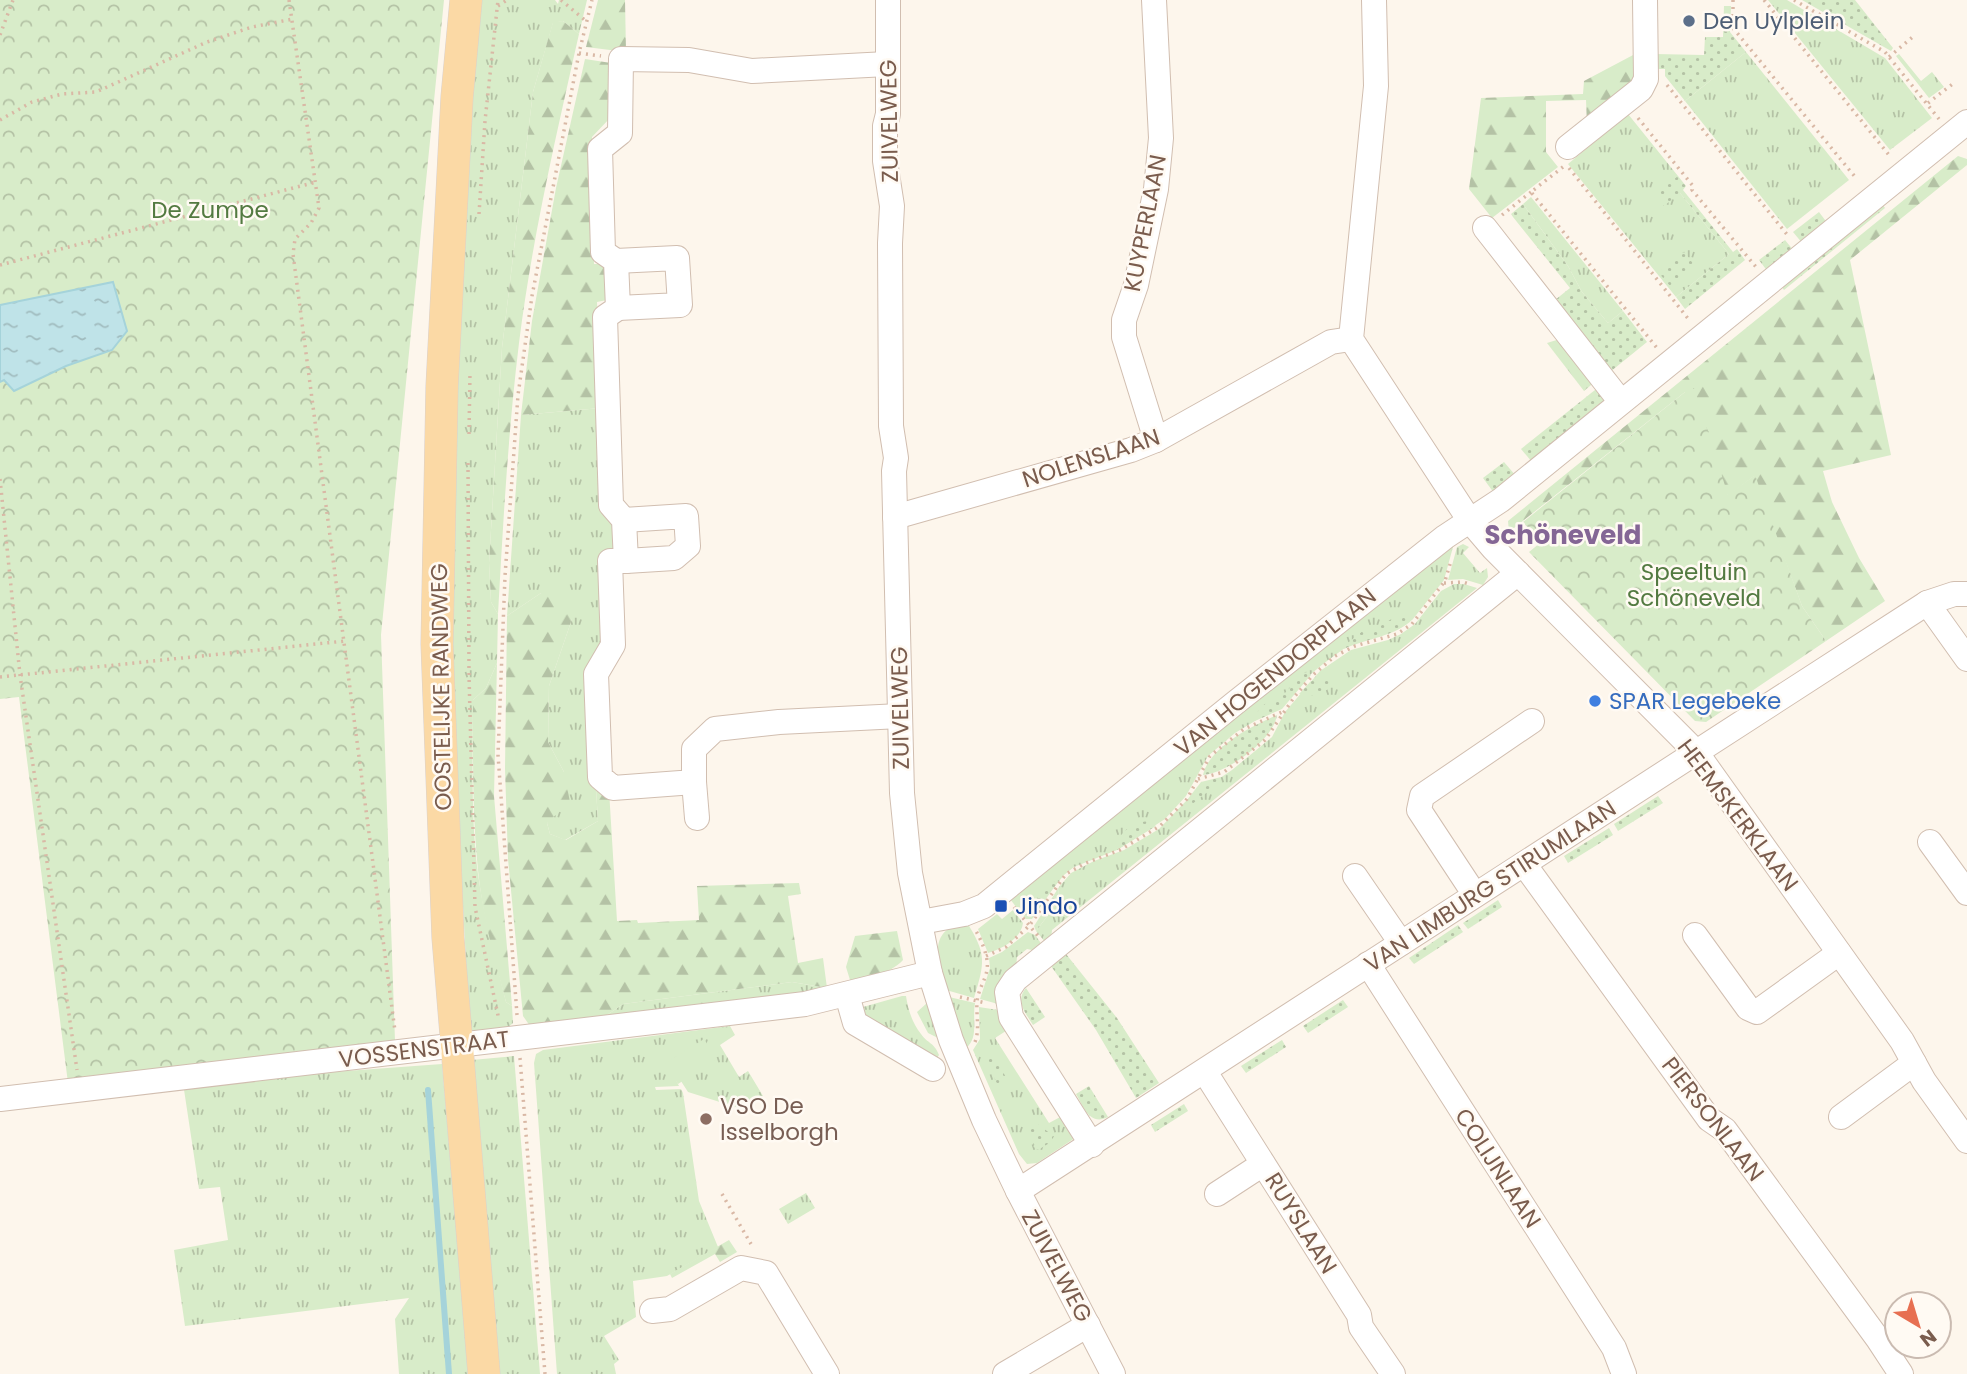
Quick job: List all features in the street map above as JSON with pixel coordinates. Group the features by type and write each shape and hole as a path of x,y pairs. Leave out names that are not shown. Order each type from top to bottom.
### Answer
{"main road":[{"name":"OOSTELIJKE RANDWEG","path":"466,0 457,97 442,386 437,644 447,925 484,1374"}],"street":[{"name":"ZUIVELWEG","path":"888,0 888,114 885,126 885,161 892,206 891,413 896,458 894,471 902,793 910,873 930,973 958,1057 1018,1191 1113,1374"},
{"name":"KUYPERLAAN","path":"1154,0 1161,138 1156,189 1136,285 1124,320 1124,337 1156,440"},
{"path":"1351,340 1376,86 1374,0"},
{"path":"1567,156 1641,89 1646,79 1645,0"},
{"path":"625,561 624,520 611,505 605,317 618,308 680,305 677,258 616,261 603,252 600,149 620,133 621,59 689,60 752,71 887,64"},
{"name":"VAN HOGENDORPLAAN","path":"921,922 964,914 984,906 1235,703 1465,524 1501,500 1803,254 1961,131"},
{"path":"1485,228 1621,402"},
{"path":"616,261 618,308"},
{"name":"NOLENSLAAN","path":"895,517 1131,450 1156,440 1331,342 1351,340"},
{"name":"HEEMSKERKLAAN","path":"1351,340 1465,524 1518,573 1696,752 1902,1041 1924,1081 1967,1141"},
{"path":"624,520 686,516 688,546 674,558 610,561 613,645 596,674 600,777 613,788 694,782"},
{"path":"1092,1145 1011,1017 1007,992 1015,980 1518,573"},
{"name":"VAN LIMBURG STIRUMLAAN","path":"1018,1191 1927,603 1954,594 1967,594"},
{"path":"1927,603 1967,659"},
{"path":"697,818 694,749 715,729 779,722 900,716"},
{"path":"1475,895 1419,810 1422,796 1532,721"},
{"path":"1930,842 1965,888"},
{"name":"PIERSONLAAN","path":"1524,864 1709,1119 1724,1130 1901,1374"},
{"path":"1355,876 1401,943"},
{"path":"1695,935 1748,1007 1763,1020 1839,953"},
{"name":"COLIJNLAAN","path":"1368,964 1614,1348 1624,1374"},
{"name":"VOSSENSTRAAT","path":"0,1099 805,1004 930,973"},
{"path":"847,995 855,1023 933,1069"},
{"path":"1841,1117 1914,1063"},
{"name":"RUYSLAAN","path":"1205,1072 1359,1315 1361,1327 1393,1374"},
{"path":"1217,1194 1263,1164"},
{"path":"652,1311 670,1310 741,1268 766,1273 827,1374"},
{"path":"1005,1374 1088,1325"}],"path":[{"path":"0,35 13,0"},
{"path":"289,0 319,208 311,223 295,239 293,254 396,1041 379,1054"},
{"path":"478,226 485,121 498,0"},
{"path":"498,6 507,0"},
{"path":"561,0 586,21"},
{"path":"545,1374 511,1039 498,755 506,562 518,396 531,296 592,0"},
{"path":"1733,0 1733,28 1856,178"},
{"path":"1764,0 1889,155"},
{"path":"1794,0 1885,52 1927,104 1961,131"},
{"path":"0,120 32,102 62,94 96,92 207,42 252,27 293,19"},
{"path":"1889,57 1915,35"},
{"path":"1646,79 1662,80 1803,254"},
{"path":"1927,104 1954,83"},
{"path":"1625,102 1768,283"},
{"path":"1485,228 1531,192 1567,156 1703,336"},
{"path":"0,265 316,182"},
{"path":"1531,192 1669,363"},
{"path":"469,434 471,370"},
{"path":"468,460 469,675 475,907 511,1039"},
{"path":"0,479 20,675 80,1089"},
{"path":"1198,779 1224,772 1265,740 1282,712 1313,675 1335,656 1355,646 1397,634 1412,624 1445,581 1465,524"},
{"path":"0,677 345,641"},
{"path":"986,956 1006,947 1030,926 1066,874 1120,850 1160,826 1187,799 1210,756 1252,724 1282,712"},
{"path":"1002,892 1050,951"},
{"path":"958,1057 977,1040 978,991 987,971 986,956 979,935 964,914"},
{"path":"722,1194 751,1244"}],"green space":[{"name":"De Zumpe","path":"0,0 444,0 381,635 395,1041 68,1083 19,697 0,699"},
{"path":"480,0 555,0 558,4 559,0 587,0 579,34 563,21 553,23 533,92 502,348 489,563 491,602 498,614 497,663 486,688 473,700 473,793 482,901 506,1002 512,1006 513,1023 506,1029 470,1033 451,689 459,256"},
{"path":"598,0 625,0 626,52 586,47"},
{"path":"1768,0 1787,0 1885,58 1932,118 1890,150"},
{"path":"1802,0 1855,0 1893,48 1891,51"},
{"path":"1724,6 1731,6 1730,32 1746,52 1685,101 1665,76 1665,69 1655,69 1655,54 1704,55 1705,37 1723,37"},
{"path":"563,21 579,34 545,188 524,304 509,445 498,614 491,602 489,563 502,348 533,92 553,22"},
{"path":"1746,52 1849,180 1787,229 1685,101"},
{"path":"1635,54 1637,85 1587,125 1586,100 1546,101 1546,152 1558,167 1492,218 1469,189 1481,98 1583,94 1584,81"},
{"path":"1899,54 1921,81 1932,72 1944,87 1929,98 1896,56"},
{"path":"585,59 611,63 610,118 592,137 594,264 606,264 607,300 597,302 601,408 521,415 532,321 556,188"},
{"path":"1628,114 1678,176 1680,193 1729,254 1676,297 1568,164"},
{"path":"1958,156 1967,159 1967,165 1850,260 1891,455 1823,471 1832,502 1859,558 1885,601 1826,641 1802,606 1754,476 1728,496 1685,392 1509,532 1508,521"},
{"path":"1678,176 1686,186 1683,190 1733,252 1737,249 1745,260 1685,309 1676,297 1729,254 1680,193 1664,206 1655,195"},
{"path":"1531,197 1623,311 1608,323 1582,292 1568,266 1523,204"},
{"path":"1881,202 1885,208 1784,290 1778,282"},
{"path":"1523,204 1568,266 1582,292 1608,323 1623,311 1647,342 1610,372 1555,300 1570,288 1511,214"},
{"path":"1819,212 1828,224 1803,244 1793,232"},
{"path":"1785,240 1794,251 1768,272 1759,260"},
{"path":"1684,252 1696,267 1671,287 1658,272"},
{"path":"1563,338 1597,380 1584,391 1547,343"},
{"path":"1600,386 1611,399 1532,462 1521,449"},
{"name":"Speeltuin Schöneveld","path":"1694,388 1728,495 1755,475 1802,606 1826,641 1706,722 1695,721 1529,552 1540,543 1523,522 1685,392"},
{"path":"601,408 615,521 607,645 592,667 593,787 596,789 598,821 565,840 550,834 547,823 564,772 548,742 549,686 572,619 541,593 507,616 521,415"},
{"path":"1504,462 1516,476 1494,493 1483,478"},
{"path":"1450,544 1453,547 1444,580 1413,619 1353,642 1323,664 1208,756 1186,796 1165,819 1117,850 1074,867 1064,875 1034,912 1020,912 1007,895"},
{"path":"1463,544 1469,547 1463,553 1480,573 1487,568 1488,577 1483,585 1463,579 1448,580 1457,547"},
{"path":"1454,584 1477,588 1052,930 1051,939 1046,943 1036,931 1058,902 1059,887 1071,873 1124,850 1159,829 1187,800 1232,770 1272,737 1285,712 1320,671 1351,650 1401,634 1415,624 1441,591"},
{"path":"541,593 570,597 572,619 549,686 548,742 564,772 570,802 547,823 550,834 566,840 598,821 596,789 609,790 617,921 637,920 638,923 699,920 697,886 799,883 801,894 788,896 798,963 823,958 827,988 792,982 623,1004 604,1017 530,1026 523,1016 508,859 505,769 507,616"},
{"path":"1405,613 1413,619 1398,630 1344,649 1345,645 1364,630 1377,628"},
{"path":"497,663 494,796 512,1006 506,1002 485,916 477,864 474,817 473,700 486,688"},
{"path":"1306,672 1311,675 1282,709 1255,721 1263,705 1281,696"},
{"path":"1311,681 1335,682 1332,686 1319,694 1299,694"},
{"path":"1277,715 1268,734 1248,753 1225,768 1203,775 1207,765 1222,747 1244,731"},
{"path":"1221,777 1219,783 1188,805 1187,800 1201,782"},
{"path":"1658,796 1663,803 1618,831 1614,824"},
{"path":"1148,821 1156,826 1117,850 1119,839 1126,830"},
{"path":"1609,828 1613,835 1568,863 1564,856"},
{"path":"1052,881 1057,883 1032,919 1026,919 1020,912 1037,902 1040,888"},
{"path":"1059,887 1058,902 1036,931 1034,926"},
{"path":"1498,900 1502,907 1468,929 1463,923"},
{"path":"1013,910 1023,923 1019,934 1005,946 988,953 978,929 997,914 1002,919"},
{"path":"966,921 978,942 982,958 974,998 946,990 938,957 940,939 945,932"},
{"path":"1458,925 1463,932 1414,964 1409,958"},
{"path":"897,931 903,960 885,972 850,980 846,967 855,936"},
{"path":"1028,932 1035,935 1043,946 1037,951 1027,949 1017,957 1016,968 998,1004 980,999 990,968 989,958 1002,952"},
{"path":"1066,954 1117,1018 1159,1083 1136,1098 1096,1030 1051,966"},
{"path":"792,982 827,988 604,1017 623,1004"},
{"path":"1026,988 1045,1017 1033,1025 1021,1002"},
{"path":"906,996 918,1030 933,1045 939,1055 937,1058 867,1020 863,1007"},
{"path":"949,997 975,1003 974,1034 966,1048"},
{"path":"1343,1000 1348,1007 1308,1033 1303,1026"},
{"path":"927,1003 940,1039 928,1033 917,1012"},
{"path":"979,1007 998,1010 1009,1029 995,1038 1049,1123 1064,1115 1075,1138 1037,1163 1027,1164 1019,1154 973,1050 980,1039"},
{"path":"730,1026 735,1035 720,1045 739,1077 748,1071 763,1096 742,1109 688,1092 679,1078 676,1080 679,1086 655,1087 656,1090 681,1089 683,1093 699,1201 718,1247 667,1276 633,1281 636,1317 604,1336 619,1360 614,1364 616,1374 557,1374 534,1063 536,1054 543,1050"},
{"path":"704,1039 717,1059 678,1084 665,1063"},
{"path":"1282,1040 1286,1047 1246,1073 1241,1066"},
{"path":"991,1055 997,1059 1007,1080 1003,1087 998,1086 987,1060"},
{"path":"514,1056 540,1374 497,1374 472,1060"},
{"path":"442,1064 469,1374 399,1374 395,1319 409,1298 185,1326 174,1250 228,1240 220,1187 199,1189 183,1083"},
{"path":"1089,1086 1108,1117 1097,1119 1085,1110 1076,1094"},
{"path":"1184,1104 1188,1111 1155,1132 1151,1125"},
{"path":"1033,1121 1054,1136 1051,1142 1038,1150 1033,1146 1034,1137 1026,1128"},
{"path":"806,1193 815,1208 788,1224 779,1209"},
{"path":"729,1240 737,1252 720,1262 715,1254 672,1278 670,1274"}],"water":[{"path":"113,282 127,331 112,350 66,366 14,391 4,380 0,382 0,305"}],"waterway":[{"path":"428,1090 449,1374"}],"place":[{"name":"Den Uylplein","path":"1689,21"},
{"name":"SPAR Legebeke","path":"1595,701"},
{"name":"Jindo","path":"1001,906"},
{"name":"VSO De Isselborgh","path":"706,1119"}],"district":[{"name":"Schöneveld","path":"1563,535"}]}
